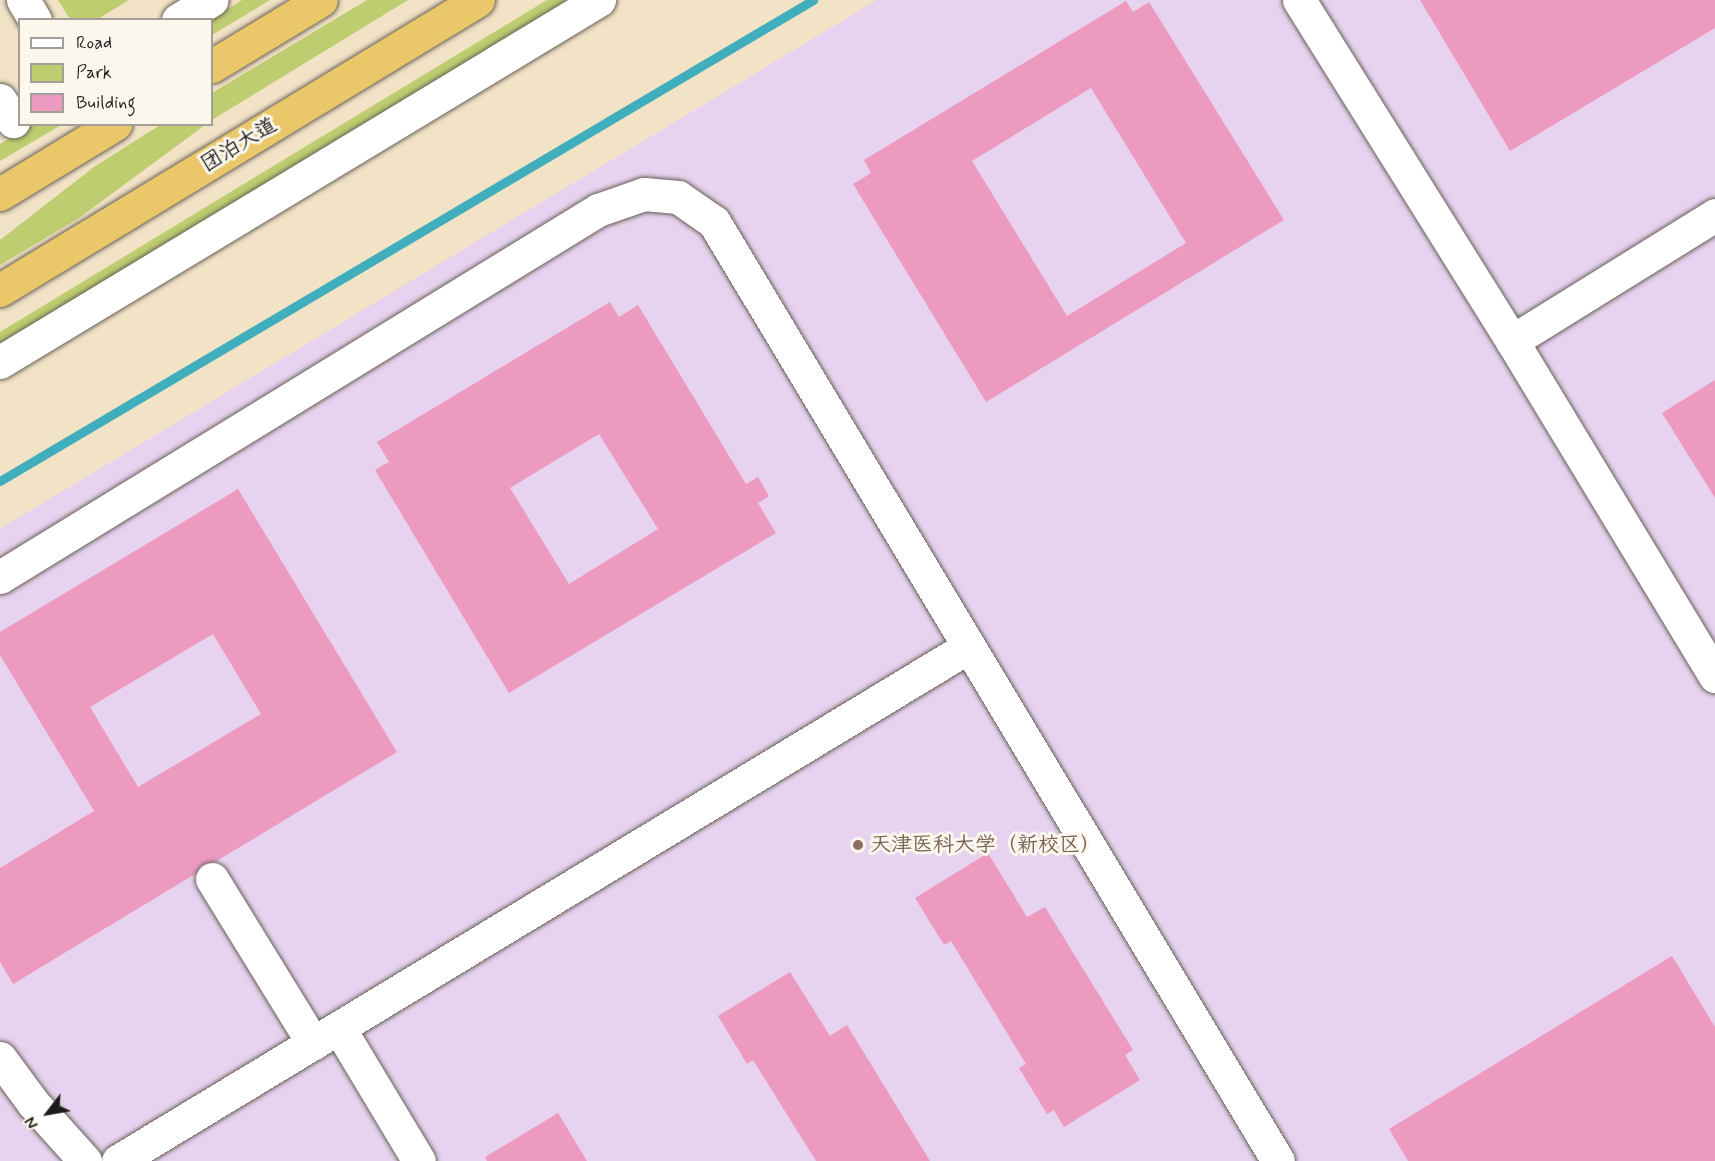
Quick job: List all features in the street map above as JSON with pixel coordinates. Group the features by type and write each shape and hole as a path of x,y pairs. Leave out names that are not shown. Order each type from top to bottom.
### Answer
{"highway":[{"path":"213,65 321,0"},
{"name":"团泊大道","path":"0,290 478,0"},
{"path":"0,194 112,126"}],"street":[{"path":"23,0 34,18"},
{"path":"181,18 211,0"},
{"path":"0,363 599,0"},
{"path":"1299,0 1512,341 1715,676"},
{"path":"0,577 598,210 644,194 678,197 714,222 1278,1161"},
{"path":"1512,341 1715,216"},
{"path":"118,1161 968,647"},
{"path":"212,879 419,1161"},
{"path":"0,1058 33,1103 86,1161"}],"shaded area":[{"name":"天津医科大学（新校区）","path":"877,0 1715,0 1715,1161 0,1161 0,529"}],"green space":[{"path":"58,0 129,0 99,18 69,18"},
{"path":"242,0 270,0 213,34 213,18"},
{"path":"367,0 408,0 213,119 213,92"},
{"path":"547,0 573,0 0,345 0,332"},
{"path":"31,126 59,126 0,161 0,144"},
{"path":"158,126 204,126 79,218 0,265 0,240 94,167"}],"building":[{"path":"1420,0 1715,0 1715,28 1510,151"},
{"path":"1126,1 1133,12 1149,2 1284,220 986,402 853,184 871,173 864,160","holes":["1091,88 1186,243 1067,316 972,161"]},
{"path":"610,302 619,317 638,305 746,484 758,477 769,496 758,503 776,533 509,693 375,470 389,462 377,442","holes":["599,434 658,529 569,584 510,488"]},
{"path":"1715,380 1715,498 1662,413"},
{"path":"238,489 397,752 13,984 0,962 0,868 94,811 0,655 0,632","holes":["213,634 261,714 138,787 90,707"]},
{"path":"988,853 1027,917 1045,907 1133,1050 1125,1055 1140,1080 1064,1127 1054,1110 1047,1114 1019,1068 1026,1064 951,941 944,945 915,898"},
{"path":"1672,956 1715,1027 1715,1161 1408,1161 1389,1129"},
{"path":"790,972 830,1036 847,1025 930,1161 816,1161 753,1060 747,1064 718,1016"},
{"path":"558,1113 587,1161 487,1161 485,1157"}],"waterway":[{"path":"0,481 813,0"}],"place":[{"name":"天津医科大学（新校区）","path":"858,845"}]}
